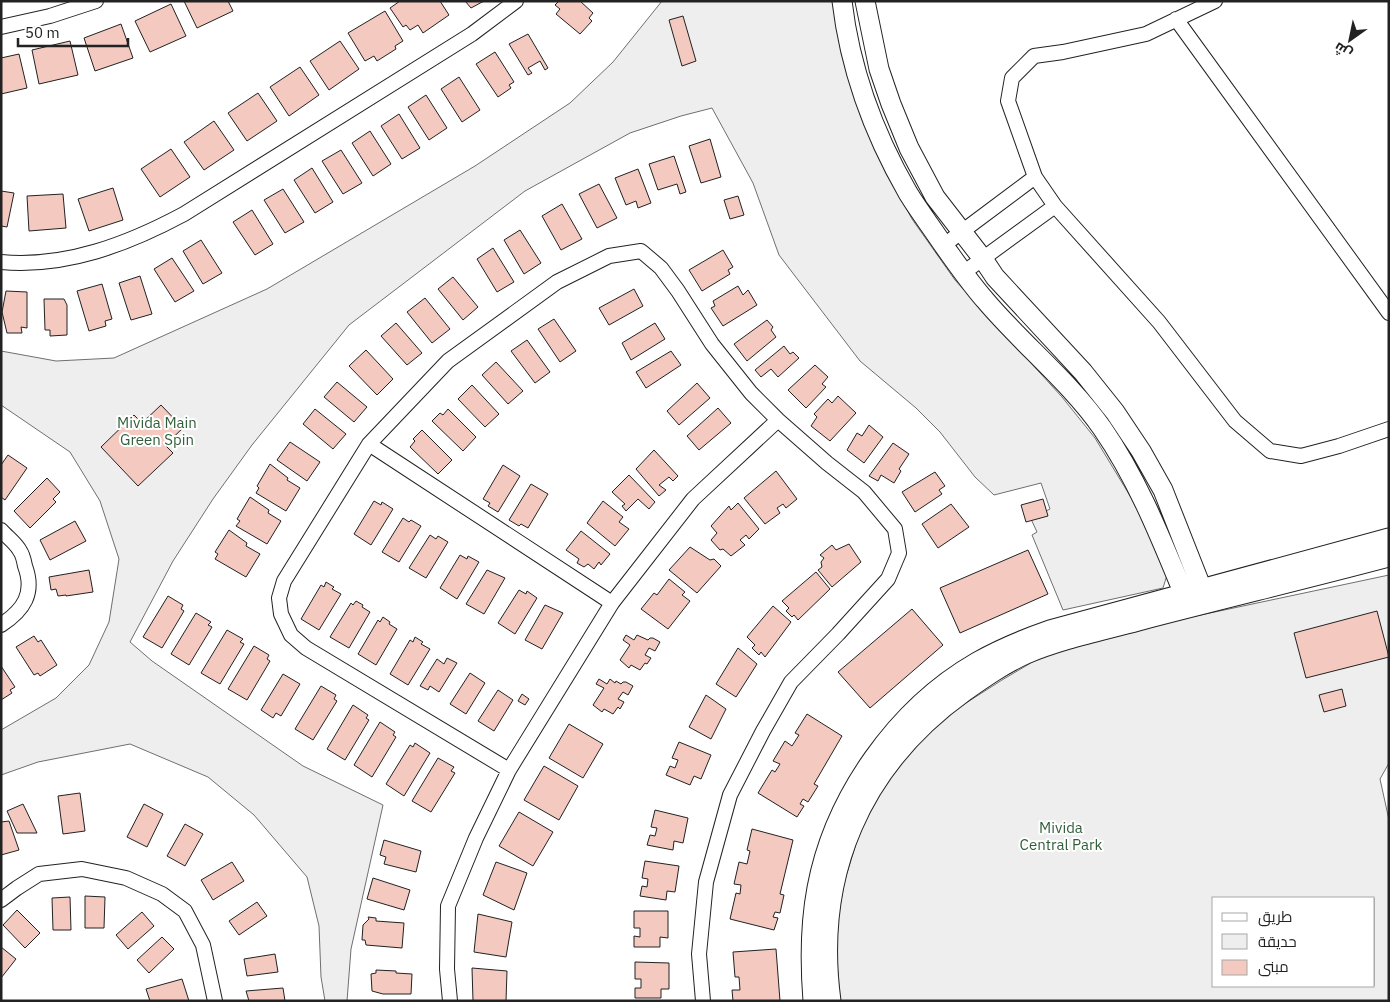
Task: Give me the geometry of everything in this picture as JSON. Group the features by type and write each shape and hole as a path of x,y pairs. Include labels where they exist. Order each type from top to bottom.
{"street":[{"path":"1,27 50,16 96,1"},
{"path":"1,262 34,263 75,258 118,245 162,226 472,34 516,1"},
{"path":"842,1 850,43 866,104 883,145 909,195 985,300 1063,382 1101,427 1121,458 1195,598"},
{"path":"865,1 879,69 898,122 935,198 995,277 1083,372 1115,412 1163,490 1195,598"},
{"path":"1215,1 1146,34 1063,52 1034,56 1012,78 1008,101 1034,177 1056,206 1159,322 1235,421 1270,451 1301,456 1389,429"},
{"path":"1176,20 1389,312"},
{"path":"944,245 1034,177"},
{"path":"964,273 1056,206"},
{"path":"509,770 306,648 291,635 281,614 279,598 284,581 369,444 448,361 557,282 609,256 641,250 661,268 712,344 751,393 778,420 827,463 864,492 895,529 899,553 888,578 838,634 791,682 763,731 730,796 706,882 699,954 703,1001"},
{"path":"450,1001 447,969 448,906 476,838 509,770 612,603 694,499 778,420"},
{"path":"369,444 612,603"},
{"path":"1,530 20,551 27,570 30,586 26,601 16,616 1,625"},
{"path":"831,1001 827,965 829,917 838,866 846,842 866,799 891,760 926,722 952,700 987,676 1042,648 1389,538"},
{"path":"813,1001 812,933 817,886 838,820 849,797 876,755 892,735 940,688 975,663 999,650 1050,630 1389,557"},
{"path":"1,900 39,874 82,869 126,878 162,894 185,912 203,945 215,1001"}],"green space":[{"name":"Mivida Main Green Spin","path":"662,1 834,1 878,156 912,219 955,280 1062,397 1095,438 1138,509 1167,575 1163,588 1063,610 1032,535 1037,532 1031,519 1050,509 1041,483 994,495 975,477 940,432 916,408 860,361 779,255 753,183 712,108 630,133 525,191 349,325 252,445 213,499 173,561 130,642 152,661 303,766 383,805 351,949 347,1001 325,1001 321,977 319,926 307,877 254,815 208,777 130,744 38,762 1,775 1,730 56,698 89,665 109,622 119,559 100,501 70,452 1,405 1,351 56,361 114,358 267,289 475,166 570,103 613,62"},
{"name":"Mivida Central Park","path":"1389,575 1389,763 1380,779 1389,820 1389,1001 840,1001 835,937 844,883 858,837 882,787 918,743 955,710 1041,657 1130,630"}],"building":[{"path":"184,1 228,1 233,11 197,28"},
{"path":"400,1 440,1 449,15 423,33 418,25 410,30 406,25 403,27 390,8"},
{"path":"465,1 484,1 471,8"},
{"path":"559,1 580,1 593,13 589,18 592,21 580,34 556,14 560,9 555,5"},
{"path":"171,4 186,36 150,52 135,21"},
{"path":"385,11 403,41 395,46 396,49 377,61 374,56 365,61 348,33"},
{"path":"683,16 696,61 682,66 669,20"},
{"path":"121,24 133,58 95,71 84,38"},
{"path":"528,34 548,68 545,70 540,61 528,68 532,73 528,75 509,44"},
{"path":"70,41 78,75 39,84 32,50"},
{"path":"340,41 359,69 329,90 310,61"},
{"path":"495,52 514,82 509,85 511,88 498,97 476,64"},
{"path":"19,54 27,88 1,94 1,58"},
{"path":"300,67 319,95 289,116 270,87"},
{"path":"459,77 480,110 462,122 441,89"},
{"path":"258,93 277,121 247,141 228,113"},
{"path":"426,95 447,128 429,140 408,107"},
{"path":"399,114 420,148 402,159 381,126"},
{"path":"214,121 234,150 204,170 184,142"},
{"path":"370,131 391,164 373,176 352,143"},
{"path":"710,139 721,177 701,183 689,146"},
{"path":"171,149 190,177 160,197 141,169"},
{"path":"341,150 362,183 343,194 322,161"},
{"path":"674,156 686,192 680,194 677,184 658,190 649,164"},
{"path":"312,168 333,202 315,213 294,180"},
{"path":"638,169 651,203 638,208 636,201 626,205 615,178"},
{"path":"599,184 617,218 597,228 579,194"},
{"path":"113,188 123,220 89,231 78,199"},
{"path":"283,189 304,222 285,233 264,200"},
{"path":"1,191 14,193 7,227 1,226"},
{"path":"63,194 66,228 29,231 27,196"},
{"path":"738,196 744,215 730,219 724,200"},
{"path":"562,204 582,239 561,250 542,216"},
{"path":"252,210 273,244 255,255 233,222"},
{"path":"520,230 541,263 524,274 504,240"},
{"path":"201,240 222,273 203,284 183,251"},
{"path":"493,248 514,282 497,292 477,259"},
{"path":"723,250 733,267 728,270 730,274 702,291 689,270"},
{"path":"172,258 194,291 175,302 154,269"},
{"path":"140,276 152,314 131,320 119,283"},
{"path":"453,277 478,307 463,320 438,289"},
{"path":"102,284 112,319 105,321 106,326 89,331 77,291"},
{"path":"738,286 743,295 748,290 757,305 723,326 711,308 715,306 713,301"},
{"path":"634,289 643,306 609,325 599,308"},
{"path":"6,291 27,292 27,328 21,327 22,333 7,333 2,312"},
{"path":"425,298 450,329 432,343 407,312"},
{"path":"44,299 64,299 67,305 67,335 50,336 50,330 45,330"},
{"path":"554,319 576,351 560,362 538,329"},
{"path":"767,320 773,327 771,330 776,337 747,361 734,344"},
{"path":"396,323 422,353 407,365 381,336"},
{"path":"655,323 665,339 631,360 622,343"},
{"path":"527,340 550,372 535,383 511,351"},
{"path":"784,346 790,354 793,352 799,358 778,377 771,369 761,377 755,370"},
{"path":"366,350 393,379 377,395 349,366"},
{"path":"671,351 681,365 646,388 636,372"},
{"path":"496,362 523,391 508,404 482,375"},
{"path":"815,365 828,377 822,384 826,387 806,408 788,390"},
{"path":"337,382 367,407 354,422 324,397"},
{"path":"697,383 710,398 679,425 667,411"},
{"path":"472,385 499,414 485,427 458,399"},
{"path":"838,396 856,413 830,441 811,426 817,417 814,414 828,399 832,403"},
{"path":"161,405 183,428 165,445 173,453 138,486 101,447 134,415 142,423"},
{"path":"718,408 731,423 699,450 687,436"},
{"path":"315,409 346,434 333,449 303,424"},
{"path":"448,409 476,437 463,451 432,421 440,413 443,415"},
{"path":"869,425 883,437 864,463 847,450 857,433 862,436"},
{"path":"422,430 452,460 438,474 410,447 415,441 413,439"},
{"path":"290,442 320,462 307,481 277,460"},
{"path":"893,443 909,454 899,469 901,471 894,483 881,475 878,481 869,476"},
{"path":"654,450 678,476 673,481 669,477 659,485 666,490 659,496 636,469"},
{"path":"8,455 27,468 5,500 1,497 1,465"},
{"path":"270,464 288,478 287,480 300,488 286,511 256,493 259,488 257,486"},
{"path":"503,465 520,476 498,512 488,506 490,503 483,499"},
{"path":"776,471 797,499 786,508 783,504 777,508 780,513 765,524 744,498"},
{"path":"935,472 945,486 939,490 942,494 915,512 902,492"},
{"path":"629,475 655,502 649,509 638,499 626,511 622,506 625,504 612,492"},
{"path":"47,478 60,492 53,499 56,502 30,528 14,511"},
{"path":"531,484 548,494 528,528 521,524 519,526 509,520"},
{"path":"250,497 269,510 268,513 281,521 267,544 236,526 240,521 237,519"},
{"path":"1043,499 1048,516 1026,522 1021,505"},
{"path":"374,501 381,505 382,502 393,509 371,545 354,534"},
{"path":"603,501 623,517 619,522 629,529 615,546 587,523"},
{"path":"738,503 759,529 749,539 746,535 740,540 745,545 731,556 723,549 720,550 711,540 717,533 711,526 729,506 731,510"},
{"path":"951,504 969,527 938,548 922,524"},
{"path":"403,518 421,526 399,562 382,552"},
{"path":"75,521 86,541 50,560 40,540"},
{"path":"229,530 247,543 246,546 260,554 246,577 215,559 218,554 215,552"},
{"path":"581,531 610,554 601,565 599,562 594,569 588,564 584,567 577,563 579,559 566,550"},
{"path":"430,535 436,539 438,536 448,542 426,578 409,568"},
{"path":"849,544 861,562 832,587 818,570 822,567 821,562 824,558 820,555 832,545 836,550"},
{"path":"690,547 710,560 714,559 721,566 697,593 669,570"},
{"path":"1028,550 1048,594 960,633 940,588"},
{"path":"460,555 467,559 468,556 479,562 457,599 440,588"},
{"path":"89,570 93,592 58,596 56,589 51,590 49,577"},
{"path":"487,570 505,578 484,614 466,604"},
{"path":"816,572 830,589 798,620 794,615 792,617 786,611 789,608 782,601"},
{"path":"669,579 685,592 682,595 690,601 668,629 641,609 654,593 657,595"},
{"path":"326,582 334,587 332,589 341,594 319,630 301,619 321,585 324,587"},
{"path":"519,590 526,594 527,591 537,598 515,634 498,623"},
{"path":"168,596 183,605 181,609 184,611 162,648 143,637"},
{"path":"356,601 370,612 349,648 330,637 351,603 353,605"},
{"path":"545,605 563,613 542,649 525,640"},
{"path":"773,606 791,622 765,657 761,652 759,655 752,648 755,645 747,637"},
{"path":"912,609 943,645 870,708 838,672"},
{"path":"1377,611 1389,657 1306,678 1294,633"},
{"path":"196,613 211,622 208,625 212,627 189,665 171,654"},
{"path":"383,617 397,629 376,665 358,654 378,620 380,622"},
{"path":"227,630 243,639 240,642 244,644 220,684 201,673"},
{"path":"626,635 634,640 637,635 648,640 653,638 660,642 655,651 649,648 645,655 651,658 640,670 631,665 629,668 620,660 630,645 623,640"},
{"path":"34,636 38,642 41,640 57,665 40,676 38,673 34,675 16,647"},
{"path":"415,637 423,642 421,644 430,649 408,685 390,674 410,640 413,642"},
{"path":"254,646 269,655 267,659 270,661 247,700 228,689"},
{"path":"738,648 757,664 736,697 716,684"},
{"path":"447,658 457,663 439,692 430,686 428,690 420,686 437,659 444,664"},
{"path":"1,666 15,687 10,690 12,693 1,700"},
{"path":"470,673 485,683 466,714 450,704"},
{"path":"283,674 300,684 281,716 276,713 273,718 261,710"},
{"path":"599,679 607,684 610,679 615,683 616,681 621,684 626,682 633,686 628,695 623,692 618,699 624,702 620,709 618,707 613,714 604,709 602,712 593,705 604,688 596,684"},
{"path":"321,686 336,695 334,699 337,701 313,740 295,729"},
{"path":"1342,689 1346,706 1324,712 1319,695"},
{"path":"498,690 513,700 494,731 478,721"},
{"path":"522,694 529,699 525,705 518,701"},
{"path":"706,695 726,709 711,739 689,727"},
{"path":"353,705 368,715 366,718 369,720 345,760 327,749"},
{"path":"807,714 842,736 814,784 818,786 808,802 803,799 800,804 804,806 797,817 758,793 772,770 775,772 780,764 773,761 785,741 792,746 799,735 795,733"},
{"path":"380,722 395,732 393,735 396,737 372,777 354,765"},
{"path":"569,724 603,744 583,778 549,758"},
{"path":"679,742 711,755 701,779 694,776 690,785 666,775 670,766 675,768 678,760 672,758"},
{"path":"415,743 430,753 404,796 386,784 410,745 413,747"},
{"path":"438,758 454,767 451,771 455,773 431,812 412,801"},
{"path":"544,766 578,786 559,820 524,800"},
{"path":"80,793 85,831 63,834 58,796"},
{"path":"23,804 37,833 17,833 7,811"},
{"path":"144,804 163,814 147,847 127,837"},
{"path":"655,810 688,818 683,843 674,841 673,850 647,845 650,835 655,836 657,828 651,827"},
{"path":"519,812 553,832 533,866 499,846"},
{"path":"9,821 19,850 1,855 1,822"},
{"path":"185,824 203,834 185,866 167,856"},
{"path":"752,829 793,840 780,894 784,895 780,913 775,912 773,917 778,918 774,930 730,919 736,893 740,894 741,885 734,884 739,862 747,864 750,851 747,850"},
{"path":"384,840 421,851 416,872 384,864 386,857 380,855"},
{"path":"645,861 679,866 675,892 667,891 666,900 640,896 642,886 647,887 648,879 642,878"},
{"path":"232,862 244,881 213,900 201,880"},
{"path":"496,862 527,873 514,910 483,895"},
{"path":"373,878 410,890 404,910 367,899"},
{"path":"85,896 105,897 104,928 85,928"},
{"path":"70,897 71,930 53,930 52,898"},
{"path":"257,902 267,916 239,935 229,921"},
{"path":"17,910 40,933 25,948 3,925"},
{"path":"634,911 668,911 668,938 660,937 660,947 634,947 634,936 640,937 640,928 634,928"},
{"path":"142,912 154,926 128,949 116,935"},
{"path":"478,914 512,922 506,957 474,952"},
{"path":"368,917 376,918 376,921 404,923 402,948 366,945 365,940 362,940 363,925 369,919"},
{"path":"162,937 174,949 149,973 137,960"},
{"path":"1,947 16,959 1,978"},
{"path":"776,949 780,1001 733,1001 732,990 740,990 739,977 735,977 733,952"},
{"path":"275,954 278,972 247,976 244,959"},
{"path":"635,962 669,963 669,989 661,989 661,998 635,998 635,988 641,988 641,979 635,979"},
{"path":"472,968 507,971 506,1001 473,1001"},
{"path":"376,970 412,974 411,994 383,994 372,991 371,974 376,973"},
{"path":"182,979 189,1001 150,1001 146,989"},
{"path":"283,988 285,1001 249,1001 246,991"}]}
